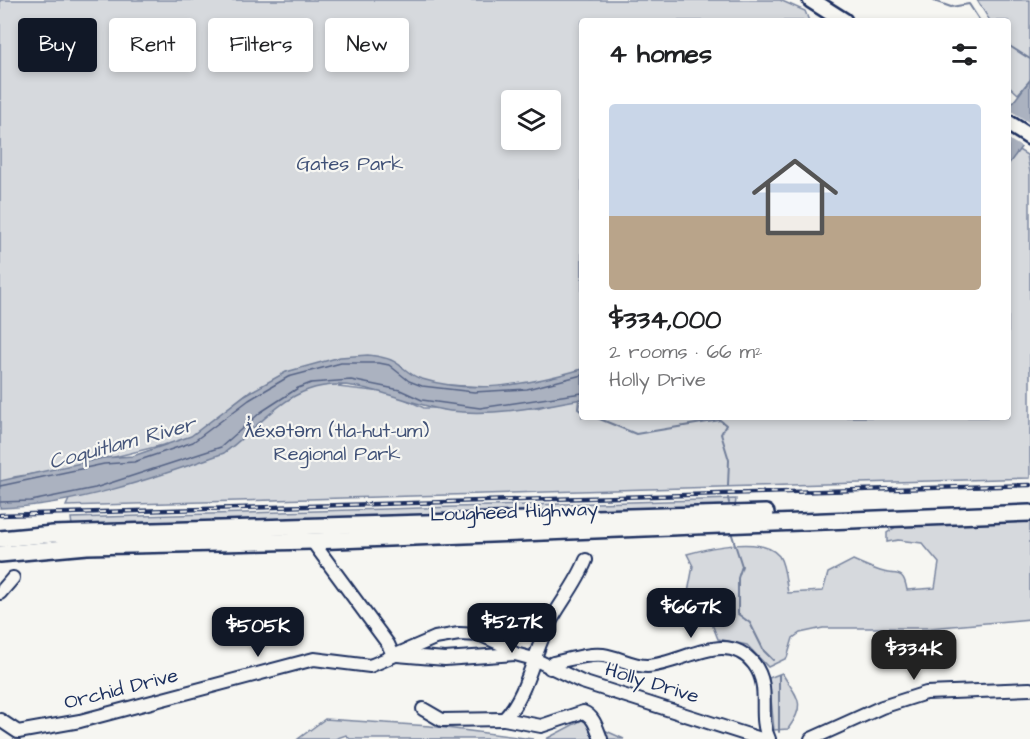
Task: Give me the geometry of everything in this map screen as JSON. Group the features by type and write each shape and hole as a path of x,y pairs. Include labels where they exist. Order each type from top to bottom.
{"main road":[{"path":"811,0 839,18"},
{"path":"1011,125 1030,137"},
{"name":"Lougheed Highway","path":"0,539 53,534 1030,505"},
{"name":"Lougheed Highway","path":"0,554 87,546 312,541 1030,513"}],"street":[{"path":"312,541 393,655 445,659 515,654"},
{"path":"504,719 517,700 550,622 579,580 586,560"},
{"path":"0,593 13,578"},
{"path":"445,659 439,657 435,648 441,636 481,635 515,654"},
{"name":"Orchid Drive","path":"0,720 24,735 314,659 364,667 441,636"},
{"path":"491,657 497,653 492,640"},
{"path":"550,668 553,663 599,654 638,665 656,665 714,648 731,648 745,656 761,675 765,695 764,723 769,739"},
{"name":"Holly Drive","path":"515,654 534,659 582,682 761,739"},
{"path":"811,739 882,707 926,693 1030,689"},
{"path":"423,709 442,720 504,719 541,726 583,712 589,714 602,739"}],"green space":[{"name":"Gates Park","path":"0,0 780,0 805,11 808,18 579,18 579,391 354,381 338,387 392,393 424,408 537,408 579,397 579,420 1011,420 1011,154 1017,149 1027,155 1030,172 1030,478 66,506 71,495 0,491","holes":["251,390 258,414 227,409","167,444 129,459 2,490 14,477 70,468"]},
{"path":"977,0 1030,0 1030,80 1018,94 1011,88 1011,18 988,18"},
{"path":"736,499 735,507 72,526 71,518"},
{"path":"1030,521 1030,619 930,628 823,628 800,633 793,638 787,658 768,667 747,645 718,639 710,619 686,603 693,566 687,554 721,546 761,546 779,556 788,593 823,591 828,573 853,560 886,573 901,575 907,590 935,588 939,563 922,543 898,540 887,542 887,533 900,524"},
{"path":"782,673 795,694 799,706 788,729 774,730 769,678"},
{"path":"325,719 430,726 533,739 350,739 346,735 335,739 298,739"},
{"path":"582,720 624,739 546,739"}],"water":[{"path":"1030,80 1030,135 1011,161 1011,105"},
{"name":"Coquitlam River","path":"368,355 382,357 391,360 417,378 462,386 502,386 579,370 579,400 516,410 467,412 432,408 362,388 344,385 326,386 308,390 286,402 224,453 114,489 56,502 0,508 0,481 103,458 133,456 191,436 245,395 286,372 340,357"}],"pier":[{"path":"1011,111 1030,123 1030,140 1023,148 1011,141"}],"waterway":[{"path":"934,1 951,7 969,4 978,18"},
{"path":"1011,47 1030,59"},
{"path":"579,399 579,410"},
{"path":"602,420 636,434 720,420"},
{"path":"720,420 726,425 721,434 729,460 728,486"},
{"path":"728,498 729,503"},
{"path":"732,535 742,566 738,578 738,614 750,623 764,651 773,660"},
{"path":"779,675 779,732"}],"railway":[{"path":"0,515 1030,485"}],"park label":[{"name":"ƛ̓éxətəm (tla-hut-um) Regional Park","path":"337,442"}]}
